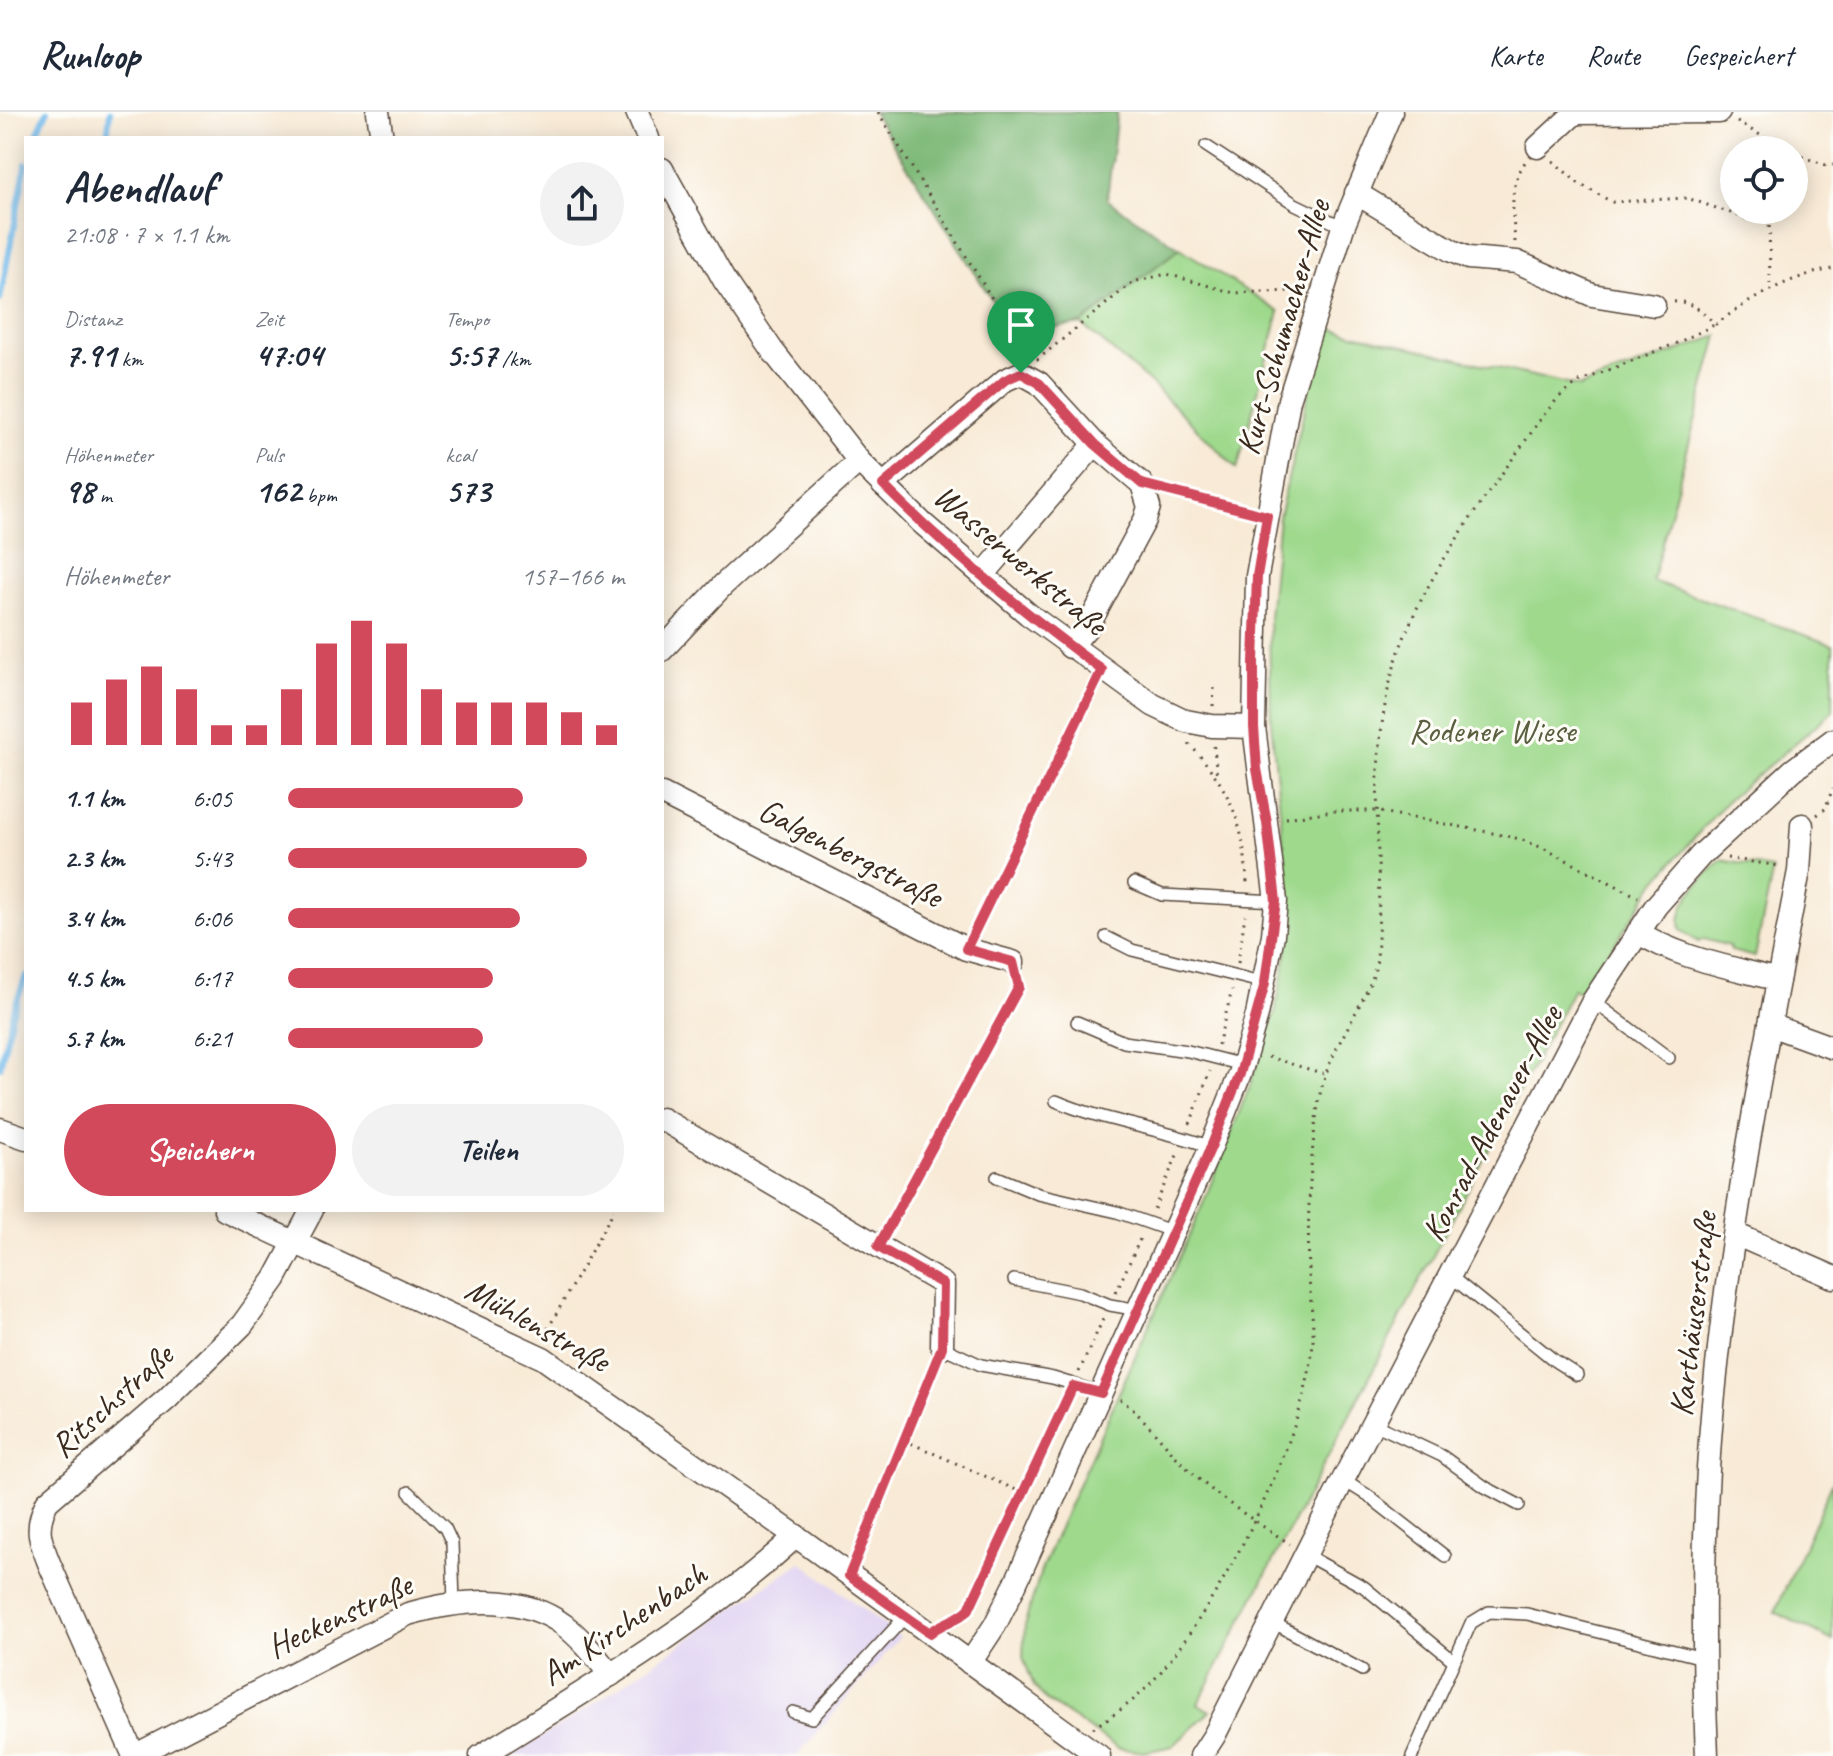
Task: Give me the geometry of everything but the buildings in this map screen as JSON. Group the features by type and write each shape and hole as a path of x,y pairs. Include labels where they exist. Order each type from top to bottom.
{"street":[{"path":"378,112 382,136"},
{"path":"637,112 647,136"},
{"name":"Kurt-Schumacher-Allee","path":"970,1663 995,1625 1013,1589 1174,1232 1243,1065 1265,983 1276,901 1254,727 1257,576 1289,400 1343,227 1391,112"},
{"path":"1538,147 1575,113 1719,112"},
{"name":"Wasserwerkstraße","path":"664,173 724,280 805,393 859,461 922,523 1070,647 1174,717 1212,726 1254,727"},
{"path":"1356,193 1468,258 1517,262 1592,295 1654,305"},
{"path":"883,485 1005,380 1021,373 1039,383 1095,444 1142,484 1149,507 1088,626 1070,647"},
{"path":"983,575 1095,444"},
{"path":"664,648 723,585 859,461"},
{"name":"Konrad-Adenauer-Allee","path":"1201,1756 1593,1001 1656,906 1701,855 1793,770 1833,740"},
{"name":"Galgenbergstraße","path":"664,795 966,949 1013,962"},
{"name":"Karthäuserstraße","path":"1707,1756 1703,1658 1704,1549 1713,1404 1735,1234 1799,869 1802,825"},
{"path":"1638,932 1677,952 1778,980"},
{"path":"1770,1025 1833,1048"},
{"path":"664,1120 943,1284 942,1347"},
{"path":"1,1130 24,1137"},
{"name":"Mühlenstraße","path":"229,1212 534,1353 796,1536 1098,1756"},
{"name":"Ritschstraße","path":"134,1756 40,1541 38,1520 47,1502 167,1399 242,1325 261,1302 311,1212"},
{"path":"1735,1234 1833,1277"},
{"name":"Am Kirchenbach","path":"481,1756 611,1675 743,1583 796,1536"},
{"name":"Heckenstraße","path":"134,1756 408,1614 454,1603 503,1603 529,1609 561,1623 586,1645 611,1675"}],"lane":[{"path":"1206,146 1295,204 1343,227"},
{"path":"1134,883 1162,895 1276,901"},
{"path":"1106,937 1132,950 1265,983"},
{"name":"Konrad-Adenauer-Allee","path":"1593,1001 1669,1058"},
{"path":"1077,1022 1124,1042 1216,1057 1243,1065"},
{"path":"1056,1101 1087,1115 1211,1147"},
{"path":"997,1177 1038,1194 1117,1212 1174,1232"},
{"name":"Konrad-Adenauer-Allee","path":"1449,1275 1555,1361 1577,1375"},
{"path":"1014,1280 1080,1293 1110,1305 1139,1310"},
{"path":"942,1347 981,1365 1053,1378 1101,1393"},
{"path":"1372,1423 1442,1456 1485,1487 1519,1505"},
{"path":"1343,1480 1445,1556"},
{"path":"409,1492 445,1528 452,1543 454,1603"},
{"path":"1306,1555 1364,1587 1454,1661"},
{"path":"1412,1756 1471,1623 1489,1612 1527,1614 1703,1658"},
{"path":"793,1712 812,1718 905,1617"},
{"path":"1272,1622 1362,1670"}],"path":[{"path":"878,112 1013,333 1021,373 1133,282 1167,274 1234,293 1291,291"},
{"path":"1719,112 1762,136"},
{"path":"1517,262 1512,204 1514,184 1523,165 1538,147 1578,183 1612,202 1687,198 1720,209"},
{"path":"1808,159 1833,165"},
{"path":"1769,224 1770,289"},
{"path":"1077,1740 1149,1686 1215,1592 1254,1521 1282,1455 1309,1375 1313,1341 1308,1217 1318,1105 1325,1074 1373,980 1377,962 1380,879 1376,811 1383,705 1405,630 1421,598 1542,417 1559,397 1581,381 1716,324 1770,289 1809,273 1833,269"},
{"path":"1654,305 1681,301 1695,306 1716,324"},
{"path":"1142,484 1267,516"},
{"path":"966,949 1102,670"},
{"path":"930,1633 942,1623 961,1618 969,1609 1147,1223 1185,1138 1216,1057 1236,975 1247,900 1246,859 1235,808 1217,778 1177,732 1174,717"},
{"path":"1802,825 1825,809 1833,788"},
{"path":"1287,818 1332,811 1376,811 1520,839 1638,897"},
{"path":"1719,857 1799,869"},
{"path":"878,1247 1019,987 1013,962"},
{"path":"1268,1057 1325,1074"},
{"path":"534,1353 613,1212"},
{"path":"849,1576 942,1347"},
{"path":"1101,1393 1120,1399 1135,1410 1188,1470 1217,1495 1306,1555"},
{"path":"904,1440 1023,1493"}],"shaded area":[{"path":"801,1562 900,1637 797,1756 512,1756 597,1702"}],"green space":[{"path":"873,112 1117,112 1107,200 1180,248 1081,324 1013,333"},
{"path":"1180,248 1279,312 1237,469 1152,384 1081,324"},
{"name":"Rodener Wiese","path":"1324,327 1579,387 1718,336 1652,581 1833,645 1833,711 1727,801 1657,880 1582,993 1573,989 1198,1704 1210,1711 1173,1746 1144,1752 1118,1748 1047,1701 1034,1686 1023,1657 1025,1623 1041,1571 1059,1528 1202,1206 1275,1012 1286,960 1290,908 1271,722 1269,617 1279,517"},
{"path":"1721,860 1773,869 1755,957 1704,939 1698,942 1681,930 1682,910 1687,900"},
{"path":"1833,1481 1833,1641 1775,1612"}],"waterway":[{"path":"36,136 47,112"},
{"path":"107,136 110,112"},
{"path":"0,300 24,174"},
{"path":"0,1067 12,1015 24,982"}],"route":[{"path":"1021,373 1039,383 1095,444 1142,484 1267,516 1257,576 1254,727 1276,901 1265,983 1240,1074 1211,1147 1101,1393 1073,1386 969,1609 961,1618 942,1623 930,1633 849,1576 942,1347 943,1284 878,1247 1019,987 1013,962 966,949 1102,670 1028,614 922,523 883,485 1005,380 1021,373"}]}
